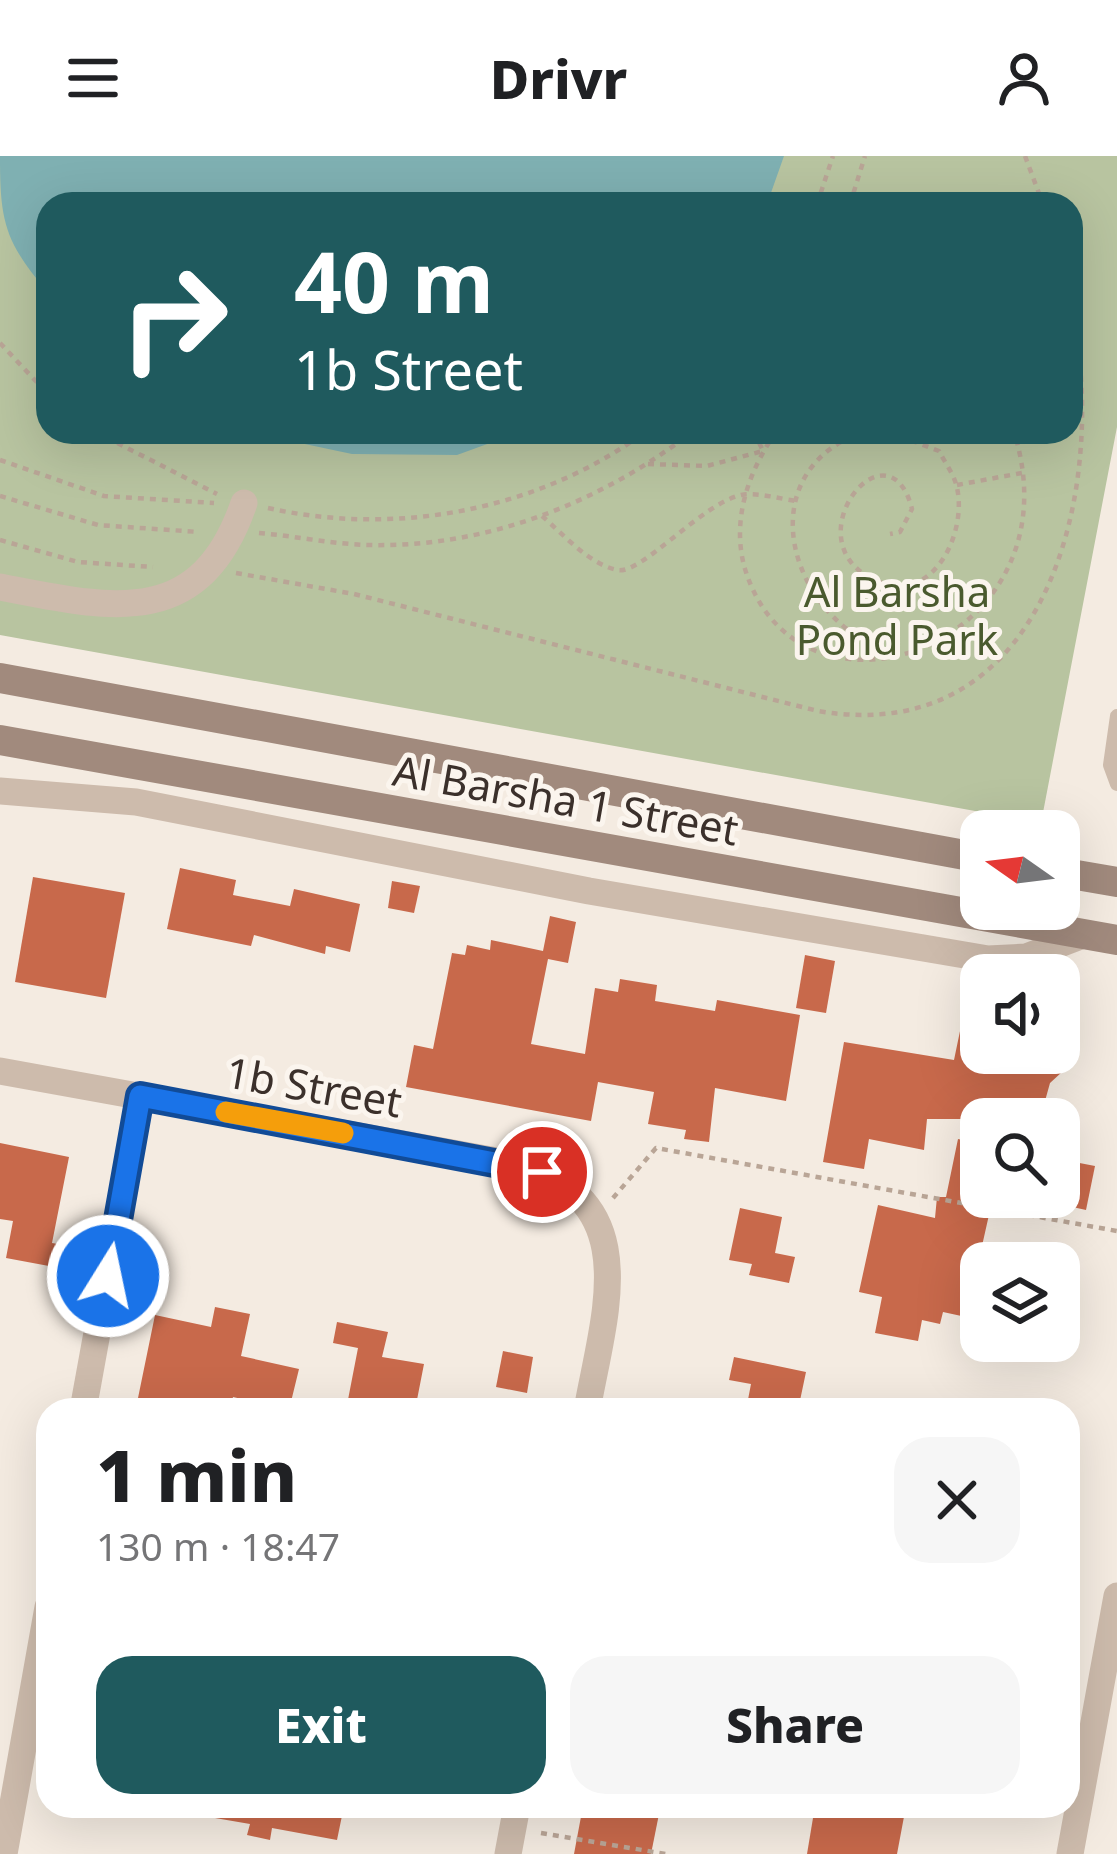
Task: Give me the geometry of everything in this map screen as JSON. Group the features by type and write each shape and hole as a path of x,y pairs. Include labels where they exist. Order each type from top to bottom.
{"street":[{"path":"0,587 119,605 190,589 234,531 244,503"},
{"name":"Al Barsha 1 Street","path":"0,679 960,854"},
{"name":"Al Barsha 1 Street","path":"0,740 1101,937"},
{"path":"0,791 151,805 589,891 988,959 1026,957 1101,937"},
{"path":"1080,876 1117,883"},
{"name":"1b Street","path":"0,1071 530,1168 563,1183 596,1219"},
{"path":"85,1398 140,1096"},
{"path":"589,1398 609,1289 606,1241 596,1219"},
{"path":"1080,1799 1117,1596"},
{"path":"4,1854 36,1674"},
{"path":"1070,1854 1077,1818"}],"lane":[{"path":"1117,716 1110,765 1117,784"}],"path":[{"path":"821,192 833,156"},
{"path":"854,192 865,156"},
{"path":"1025,156 1038,192"},
{"path":"0,344 36,382"},
{"path":"117,444 171,475 244,503"},
{"path":"0,460 104,496 172,504 244,503 355,517 462,512 571,478 626,444"},
{"path":"0,496 98,525 234,531 366,545 415,543 542,516 647,464 675,444"},
{"path":"760,444 763,451"},
{"path":"768,444 745,494 739,546 771,623 802,645 832,657 921,648 978,617 1004,581 1028,505 1027,472 1019,444"},
{"path":"835,444 808,470 797,501 795,562 827,616 870,645 896,653"},
{"path":"890,534 907,523 912,509 908,491 895,478 878,475 854,488 841,512 840,534 851,557 882,583 907,586 930,576 950,550 958,518 957,485 939,451 921,444"},
{"path":"0,540 77,562 207,570 354,594 818,711 865,715 928,704 973,683 1030,626 1054,573 1076,488 1081,444"},
{"path":"647,464 706,466 763,451"},
{"path":"957,485 1027,472"},
{"path":"542,516 600,563 634,570 678,529 712,506 745,494 797,501"},
{"path":"596,1219 656,1148 1117,1231"},
{"path":"513,1829 665,1854"}],"green space":[{"name":"Al Barsha Pond Park","path":"0,156 1117,156 1117,427 1043,810 969,810 0,635"}],"water":[{"path":"0,156 784,156 771,192 36,192 36,277 13,244 1,197"},
{"path":"305,444 487,444 457,455 352,454"}],"building":[{"path":"180,868 236,880 233,895 290,906 294,889 360,904 350,952 326,946 325,954 254,935 251,946 167,929"},
{"path":"33,877 125,893 106,998 15,982"},
{"path":"392,881 420,886 414,913 388,908"},
{"path":"550,916 576,922 568,963 548,959 531,1044 585,1054 595,988 618,992 620,979 657,985 655,1001 715,1011 717,1000 800,1015 786,1101 715,1088 709,1142 684,1139 686,1130 648,1124 654,1092 598,1082 591,1121 406,1087 414,1045 433,1049 452,953 465,955 467,945 490,950 491,940 543,951"},
{"path":"805,955 835,961 826,1013 796,1008"},
{"path":"960,1031 960,1074 1060,1074 1050,1083 1046,1098 960,1098 960,1119 927,1119 924,1150 869,1139 864,1169 823,1162 844,1042 954,1060"},
{"path":"960,1139 960,1218 988,1218 983,1242 960,1242 960,1316 943,1312 940,1324 922,1320 918,1341 875,1333 882,1297 859,1292 878,1205 935,1218 937,1197 946,1197"},
{"path":"0,1143 69,1157 52,1243 69,1246 65,1269 6,1258 13,1221 0,1219"},
{"path":"1080,1163 1095,1166 1086,1210 1080,1209"},
{"path":"740,1208 782,1217 775,1253 795,1257 789,1283 749,1275 752,1264 729,1260"},
{"path":"215,1307 250,1314 241,1356 299,1369 292,1398 138,1398 155,1315 211,1327"},
{"path":"337,1322 388,1332 382,1357 424,1364 417,1398 348,1398 358,1348 333,1343"},
{"path":"503,1351 533,1357 527,1393 496,1387"},
{"path":"734,1357 806,1372 801,1398 748,1398 751,1384 729,1380"},
{"path":"215,1818 342,1818 337,1840 272,1828 270,1840 247,1835 250,1824"},
{"path":"581,1818 658,1818 651,1854 574,1854"},
{"path":"813,1818 904,1818 897,1854 807,1854"}],"slow traffic":[{"path":"226,1112 343,1133"}],"route":[{"path":"108,1276 140,1096 542,1172"}]}
